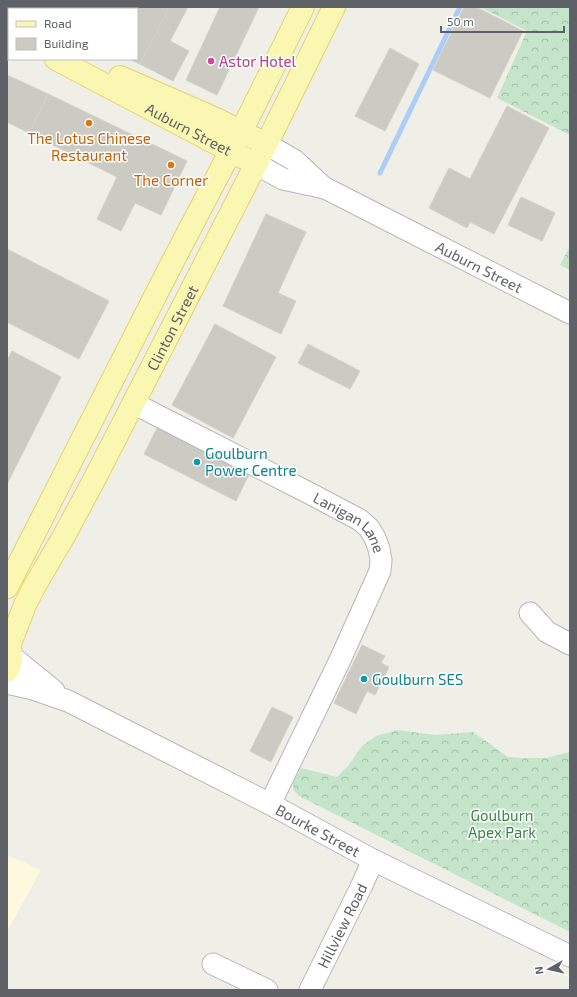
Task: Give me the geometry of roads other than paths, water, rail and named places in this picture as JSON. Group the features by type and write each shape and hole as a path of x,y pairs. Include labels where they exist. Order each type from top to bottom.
{"main road":[{"name":"Clinton Street","path":"7,587 252,110 303,7"},
{"name":"Clinton Street","path":"8,654 25,605 94,480 256,164 334,7"},
{"name":"Auburn Street","path":"58,60 256,164"},
{"name":"Auburn Street","path":"84,60 241,131 266,144"}],"street":[{"name":"Auburn Street","path":"266,144 294,160 325,188"},
{"name":"Auburn Street","path":"256,164 283,179 325,188 570,313"},
{"name":"Lanigan Lane","path":"133,403 360,520 369,528 376,538 381,560 380,571 340,660 270,804"},
{"path":"530,613 547,632 570,644"},
{"name":"Bourke Street","path":"8,654 68,701"},
{"name":"Bourke Street","path":"7,683 33,689 68,701 270,804 373,860 570,956"},
{"name":"Hillview Road","path":"310,990 373,860"},
{"path":"213,964 267,990"}],"waterway":[{"path":"380,173 460,7"}],"place":[{"name":"Astor Hotel","path":"211,61"},
{"name":"The Lotus Chinese Restaurant","path":"89,123"},
{"name":"The Corner","path":"171,165"},
{"name":"Goulburn Power Centre","path":"197,462"},
{"name":"Goulburn SES","path":"364,679"}],"park label":[{"name":"Goulburn Apex Park","path":"502,824"}]}
